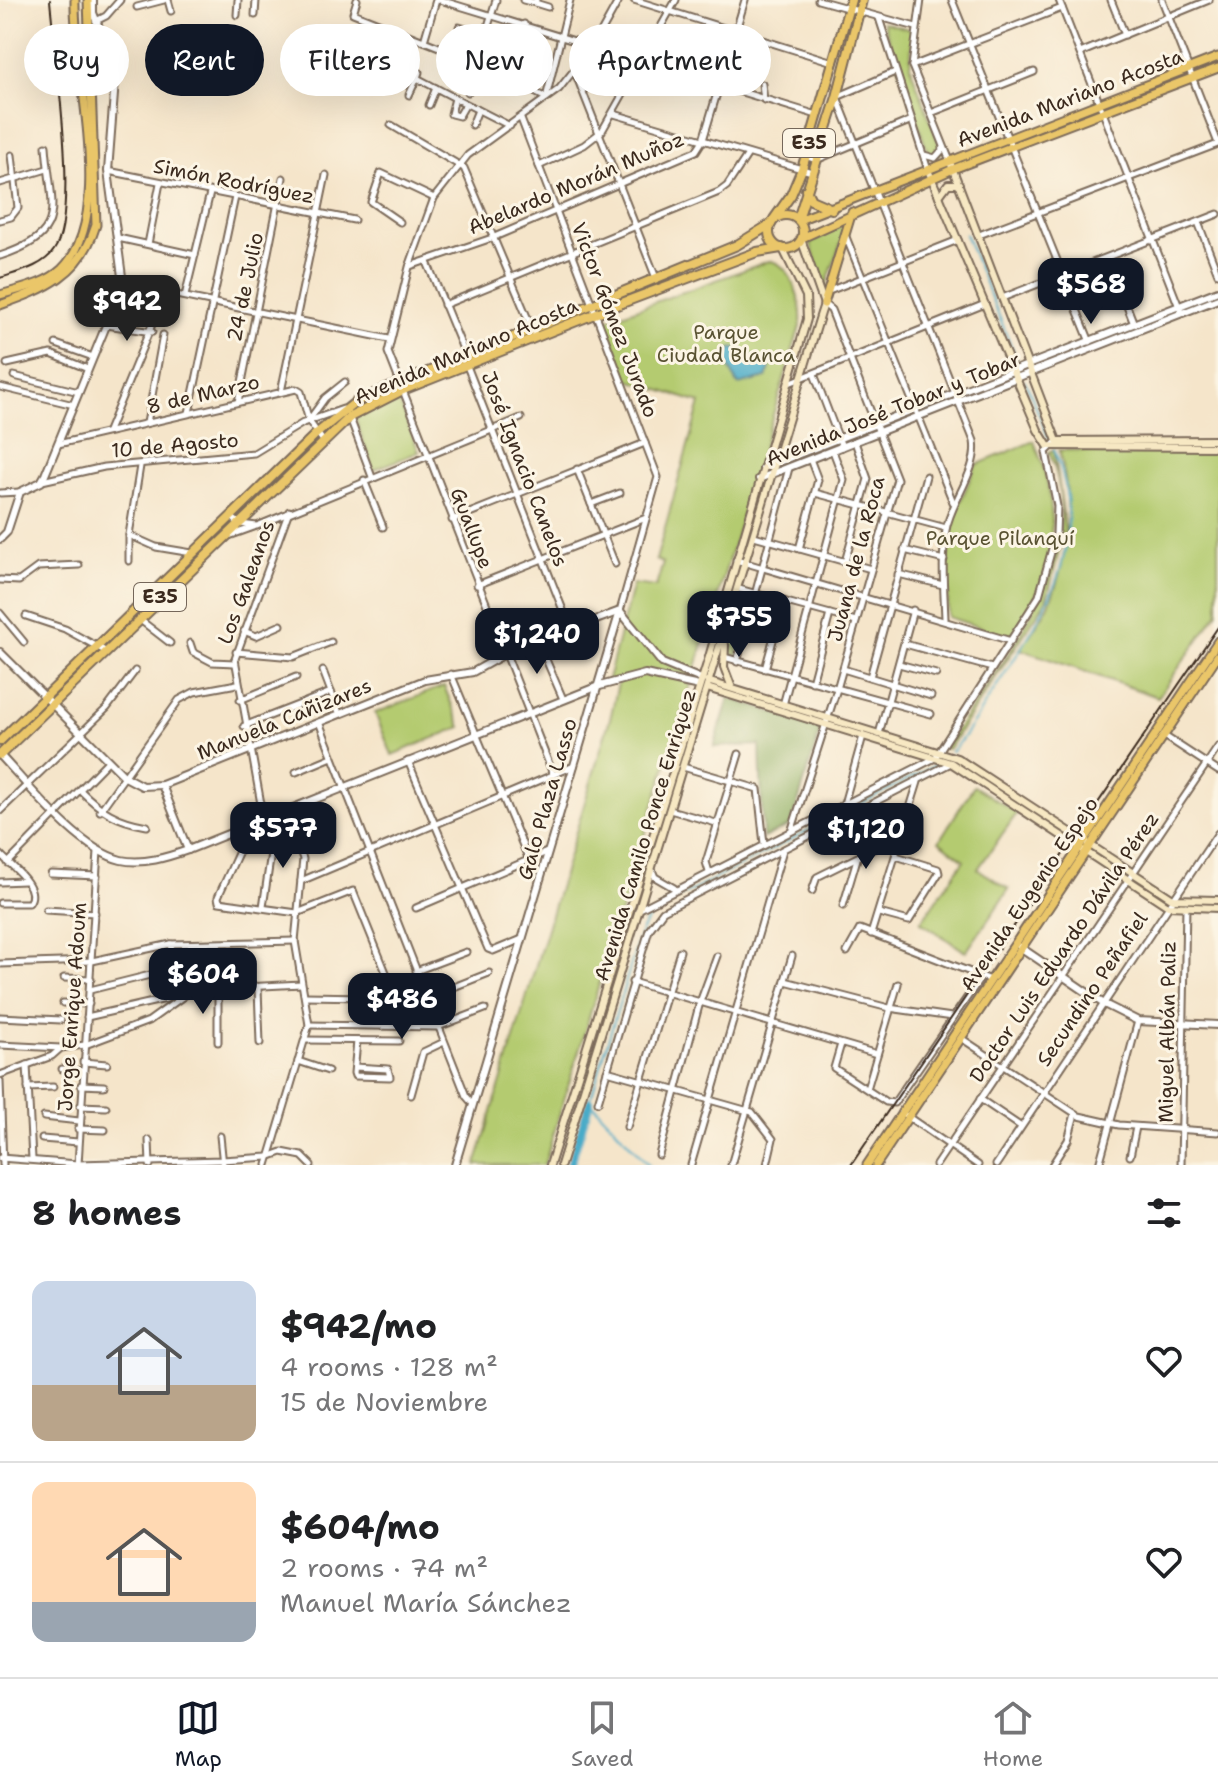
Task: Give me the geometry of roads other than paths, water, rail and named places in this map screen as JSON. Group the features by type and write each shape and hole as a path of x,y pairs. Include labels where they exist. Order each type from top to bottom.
{"highway":[{"name":"E35","path":"782,248 794,247 802,238 799,220 806,189 805,156 853,7 862,0"},
{"name":"E35","path":"772,222 816,160 837,97 853,7"},
{"path":"806,189 811,200 832,209"},
{"path":"782,248 770,239 772,222 787,215 799,220"},
{"name":"Avenida Mariano Acosta","path":"101,648 139,619 230,516 348,412 465,354 737,245 772,222"},
{"name":"Avenida Mariano Acosta","path":"401,386 467,366 757,252 782,248"},
{"name":"Avenida Mariano Acosta","path":"0,755 101,648 196,556 225,538 240,524 320,438"},
{"name":"Avenida Mariano Acosta","path":"0,741 49,700"}],"main road":[{"path":"0,295 51,277 61,269 82,238 89,203 75,0"},
{"path":"0,305 51,286 65,276 87,250 96,225 90,0"},
{"name":"Avenida Mariano Acosta","path":"951,166 1009,138 1218,57"},
{"name":"Avenida Mariano Acosta","path":"799,220 1104,113 1218,68"},
{"path":"951,166 1057,441 1218,447"},
{"path":"929,174 1048,446 1218,440"},
{"name":"Avenida Mariano Acosta","path":"802,238 929,174"},
{"path":"939,196 944,186 959,184"},
{"path":"824,304 852,212"},
{"path":"802,238 824,304"},
{"name":"Avenida Camilo Ponce Enriquez","path":"550,1165 700,683 789,383 808,308 800,280 782,248"},
{"name":"Avenida Camilo Ponce Enriquez","path":"561,1165 824,304"},
{"path":"1183,439 1184,448"},
{"path":"725,636 724,657 732,688"},
{"name":"Avenida Eugenio Espejo","path":"867,1165 961,1038 1218,641"},
{"name":"Avenida Eugenio Espejo","path":"1160,733 1218,655"},
{"path":"700,683 732,688 828,717 954,761 1171,902 1218,908"},
{"path":"709,685 825,725 937,754"},
{"path":"667,788 676,790"},
{"path":"1186,904 1218,900"},
{"name":"Avenida Eugenio Espejo","path":"876,1165 991,980 1019,946"}],"street":[{"path":"41,482 123,284 108,171 116,68 90,0"},
{"path":"96,21 106,16 120,0"},
{"path":"137,7 166,0 171,11"},
{"path":"237,15 238,0"},
{"path":"255,15 256,0"},
{"path":"357,0 353,13 436,46"},
{"path":"424,41 438,0 524,24"},
{"path":"489,24 496,0"},
{"path":"523,0 548,7"},
{"path":"553,66 570,0"},
{"path":"606,24 619,0"},
{"path":"634,0 705,24"},
{"path":"663,24 676,0"},
{"name":"Abelardo Morán Muñoz","path":"738,24 745,0"},
{"path":"818,0 853,7 879,18 916,27"},
{"path":"921,0 912,66 951,166"},
{"path":"952,0 1090,342"},
{"path":"1059,0 1180,309"},
{"path":"1111,0 1125,35"},
{"path":"979,235 1218,143 1162,0"},
{"path":"1080,53 1209,0"},
{"path":"912,66 1062,8"},
{"path":"879,18 929,174"},
{"path":"553,33 569,38"},
{"path":"771,44 834,62"},
{"path":"895,72 837,97 876,201 958,398 975,449 946,528 945,619"},
{"path":"931,113 1034,72"},
{"path":"420,76 436,88 429,105"},
{"path":"123,284 389,339 409,267 434,198 459,164 521,119 569,78"},
{"path":"553,85 559,89"},
{"path":"451,96 510,126"},
{"path":"542,96 546,98"},
{"path":"584,96 656,278"},
{"path":"539,166 584,145 599,133 624,96"},
{"name":"Abelardo Morán Muñoz","path":"409,267 492,238 691,155 703,140 716,96"},
{"path":"750,96 817,115"},
{"path":"764,96 764,100"},
{"path":"455,98 451,114 459,116 466,104"},
{"path":"472,125 478,110"},
{"path":"614,114 807,170"},
{"name":"Victor Gómez Jurado","path":"521,119 645,443"},
{"path":"805,156 816,160 912,120"},
{"path":"391,125 459,164 536,338"},
{"path":"0,256 28,247 44,234 52,208 46,146"},
{"path":"922,150 935,158 944,146"},
{"path":"444,305 719,192 727,186 748,154"},
{"path":"0,220 11,217 18,208 12,155"},
{"path":"0,183 47,169"},
{"name":"Simón Rodríguez","path":"108,171 354,220"},
{"path":"400,222 371,202 378,177 384,173 434,198"},
{"path":"281,392 326,175"},
{"name":"24 de Julio","path":"238,402 283,178"},
{"path":"148,244 160,183"},
{"path":"185,296 210,193"},
{"path":"189,413 235,197"},
{"path":"1002,298 1218,214"},
{"path":"1198,222 1218,274"},
{"path":"845,235 953,503"},
{"path":"118,238 196,255"},
{"path":"828,292 958,240"},
{"path":"1108,258 1134,325"},
{"name":"José Ignacio Canelos","path":"427,262 465,354"},
{"name":"Avenida José Tobar y Tobar","path":"1031,368 1218,291"},
{"path":"108,431 152,332 165,293"},
{"name":"Avenida José Tobar y Tobar","path":"763,468 958,398 1134,325 1218,299"},
{"name":"Juana de la Roca","path":"792,830 843,669 897,474 831,310 824,304"},
{"path":"789,383 985,304"},
{"path":"107,325 152,332"},
{"path":"147,423 163,335"},
{"name":"Guallupe","path":"389,339 388,356 553,774"},
{"path":"56,344 93,357"},
{"path":"7,364 51,354 88,369"},
{"name":"José Ignacio Canelos","path":"467,366 570,628"},
{"path":"814,374 842,447"},
{"path":"14,376 79,392"},
{"path":"309,421 325,398 345,382"},
{"path":"0,387 74,405"},
{"name":"8 de Marzo","path":"58,444 281,392 301,392 309,421 320,438"},
{"path":"348,412 372,477"},
{"name":"10 de Agosto","path":"2,494 20,492 78,471 254,453 309,421 348,412"},
{"name":"Avenida José Tobar y Tobar","path":"759,479 880,433 917,413"},
{"path":"225,538 521,418"},
{"path":"638,910 937,754 1039,596 1051,563 1057,506 1046,452 1048,446 1057,441"},
{"path":"845,562 868,479 855,442"},
{"path":"452,520 645,443"},
{"name":"Galo Plaza Lasso","path":"455,1165 658,480 645,443"},
{"path":"783,705 844,477 833,451"},
{"path":"799,549 818,480 810,459"},
{"path":"129,561 129,535 140,466"},
{"path":"737,662 789,468"},
{"path":"577,469 615,564"},
{"path":"870,677 926,476"},
{"path":"364,480 383,527"},
{"path":"0,539 7,532 20,492"},
{"path":"591,504 620,493"},
{"path":"815,493 946,528"},
{"name":"Los Galeanos","path":"267,1165 309,1025 295,941 302,854 267,818 249,751 235,663 236,652 289,511"},
{"path":"230,516 240,524 257,526"},
{"path":"477,585 646,518"},
{"path":"129,535 156,547 196,556"},
{"path":"754,536 871,569"},
{"path":"904,550 944,560"},
{"path":"736,560 945,619 1011,641"},
{"path":"0,581 19,581 38,567 79,565"},
{"path":"898,574 944,585"},
{"path":"739,589 856,621"},
{"path":"765,670 784,601"},
{"path":"879,734 913,610"},
{"path":"620,611 662,663 700,683"},
{"name":"Manuela Cañizares","path":"162,785 425,680 451,673 473,672 505,654 620,611"},
{"path":"0,613 24,642"},
{"path":"812,682 830,614"},
{"path":"26,616 65,629 101,648"},
{"path":"139,619 170,643"},
{"path":"244,631 256,636 281,625"},
{"path":"538,641 563,699"},
{"path":"236,652 293,657 331,642"},
{"path":"190,643 193,652 212,662 235,663"},
{"path":"905,644 993,668"},
{"path":"0,652 125,777 142,786 162,785 188,850"},
{"path":"724,657 931,714"},
{"path":"899,664 936,674"},
{"path":"843,669 931,696"},
{"path":"0,811 107,708 135,671"},
{"path":"323,671 338,710"},
{"path":"451,673 529,860"},
{"path":"0,755 56,814 98,851 122,860 138,861 188,850 596,687 645,674 700,683"},
{"path":"240,700 296,677"},
{"path":"100,811 179,700 194,692 237,684"},
{"path":"244,726 331,692"},
{"path":"319,722 426,998 466,1096 473,1104"},
{"path":"1160,733 1218,771"},
{"path":"844,804 863,736"},
{"name":"Doctor Luis Eduardo Dávila Pérez","path":"936,1165 1218,747"},
{"path":"709,872 705,865 739,754"},
{"path":"296,772 332,757"},
{"path":"8,863 108,761"},
{"path":"407,761 490,951 522,939"},
{"path":"598,1102 649,930 663,911 954,761"},
{"path":"300,882 574,766"},
{"path":"683,767 760,792 764,844"},
{"path":"871,934 919,780"},
{"path":"80,790 100,811 124,822 147,826"},
{"path":"670,810 716,823"},
{"path":"251,824 219,902 297,913 353,891 387,975"},
{"path":"263,907 275,826"},
{"name":"Secundino Peñafiel","path":"996,1165 1218,833"},
{"path":"812,891 817,877 902,835"},
{"path":"691,1165 784,849"},
{"name":"Jorge Enrique Adoum","path":"78,1165 98,851"},
{"path":"416,908 548,852"},
{"path":"0,854 32,887 31,902 0,903"},
{"path":"879,913 909,921 939,873 938,869 896,856"},
{"path":"843,906 857,859"},
{"path":"651,867 655,877 675,889"},
{"path":"51,874 97,876"},
{"path":"0,882 25,881"},
{"name":"Miguel Albán Paliz","path":"1181,1165 1186,904"},
{"path":"46,910 95,913"},
{"path":"847,952 856,930 991,980"},
{"path":"0,964 92,961 171,944 295,941"},
{"path":"0,1045 61,1048 85,1045 166,1012 180,987 171,944"},
{"path":"1019,946 1104,1004 1138,1021 1182,1026 1218,1025"},
{"path":"627,1127 680,951"},
{"path":"416,971 466,952"},
{"path":"659,1155 700,1002 717,956"},
{"path":"731,1165 792,956"},
{"path":"90,990 174,969"},
{"path":"305,996 426,998 489,973"},
{"path":"841,1044 834,1068 886,1102 894,1103 982,976"},
{"path":"64,978 91,979"},
{"path":"785,981 889,1008 952,1017"},
{"path":"632,982 877,1054"},
{"path":"166,999 180,987 218,989 301,984"},
{"path":"867,1089 898,984"},
{"path":"258,988 260,1043"},
{"path":"218,989 218,1042"},
{"path":"394,997 396,1026"},
{"path":"87,1017 166,999 174,1001"},
{"path":"63,1003 89,1004"},
{"path":"309,1025 438,1027 485,1009"},
{"path":"0,1017 61,1020"},
{"path":"1099,1165 1138,1021"},
{"path":"961,1038 1075,1114 1136,1127 1218,1132"},
{"path":"305,1040 399,1041"},
{"path":"355,1067 388,1069 390,1077 357,1077 355,1067 357,1041"},
{"path":"411,1095 423,1052 444,1042"},
{"path":"61,1048 0,1078 2,1161 32,1159 78,1165 222,1162 268,1157 282,1152 298,1154 311,1165"},
{"path":"298,1061 328,1071"},
{"path":"83,1062 107,1064"},
{"path":"27,1065 32,1159"},
{"path":"62,1069 82,1071"},
{"path":"607,1071 755,1114 773,1139 767,1165"},
{"path":"81,1085 104,1086"},
{"path":"28,1088 53,1087"},
{"path":"980,1099 1020,1126"},
{"path":"80,1106 106,1107"},
{"path":"905,1114 978,1165"},
{"path":"1052,1165 1068,1140 1075,1114"},
{"path":"44,1117 79,1121"},
{"path":"1130,1156 1136,1127"},
{"path":"78,1129 105,1130"},
{"path":"220,1136 222,1162"},
{"path":"42,1139 78,1142"},
{"path":"149,1140 150,1163"}],"water":[{"path":"733,348 767,360 770,368 766,378 738,385 725,359 725,354"}],"waterway":[{"path":"965,234 1019,365"},
{"path":"1025,381 1049,438"},
{"path":"951,752 971,727 1018,653 1049,599 1060,571 1067,543 1068,514 1065,482 1054,449"},
{"path":"649,1165 590,1101 641,931 650,916 666,904 938,764"},
{"path":"570,1165 590,1101"}],"railway":[{"path":"0,278 43,261 54,250 61,231 65,169 50,0"},
{"path":"851,1165 1218,627"}],"park label":[{"name":"Parque Ciudad Blanca","path":"726,344"},
{"name":"Parque Pilanquí","path":"1000,538"}]}
